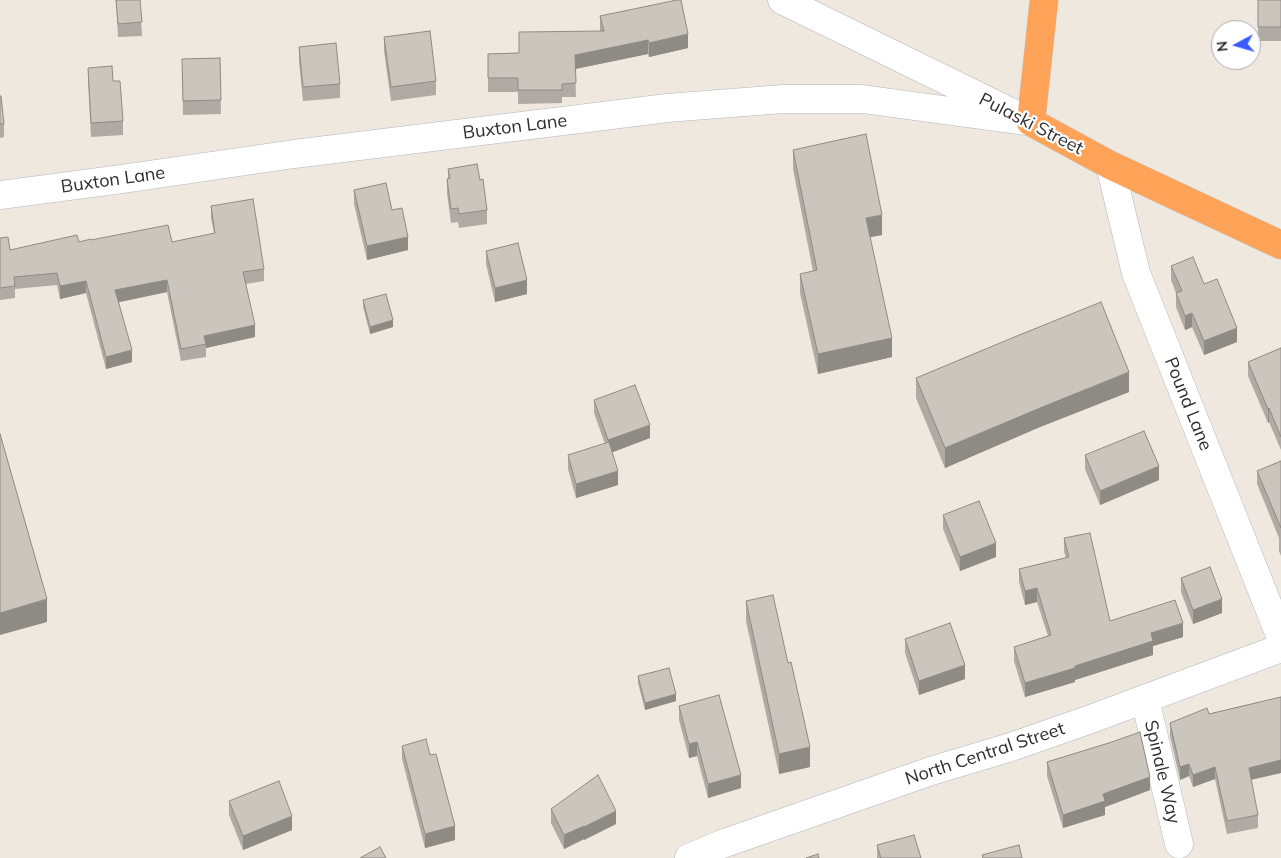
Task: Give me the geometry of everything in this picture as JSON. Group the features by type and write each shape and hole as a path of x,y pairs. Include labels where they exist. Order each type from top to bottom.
{"highway":[{"path":"1031,122 1044,0"},
{"name":"Pulaski Street","path":"1031,122 1110,165 1281,245"}],"street":[{"name":"Pulaski Street","path":"782,0 1031,122"},
{"name":"Buxton Lane","path":"0,195 122,180 294,154 667,108 783,99 862,99 1031,122"},
{"name":"Pound Lane","path":"1110,165 1136,273 1281,638"},
{"name":"North Central Street","path":"689,858 722,844 812,812 931,771 1011,747 1281,648"},
{"name":"Spinale Way","path":"1145,699 1179,844"}],"building":[{"path":"116,0 140,0 142,22 118,24"},
{"path":"681,0 688,34 649,43 648,40 575,55 576,83 562,84 562,90 518,90 518,78 488,78 488,54 519,53 519,32 604,31 600,16"},
{"path":"1258,0 1281,0 1281,27 1261,27 1261,20 1258,20"},
{"path":"430,31 436,81 391,87 384,37"},
{"path":"336,43 340,84 303,87 299,47"},
{"path":"220,58 221,100 183,101 182,59"},
{"path":"112,66 113,81 120,81 123,121 91,123 88,68"},
{"path":"1,96 4,124 0,124"},
{"path":"866,134 882,215 866,218 892,338 818,354 800,274 817,270 793,150"},
{"path":"477,164 480,180 483,179 487,210 459,214 458,208 451,209 447,179 450,178 448,169"},
{"path":"386,183 392,210 402,208 408,237 367,246 354,190"},
{"path":"253,199 264,269 243,272 255,325 204,336 206,344 181,349 167,280 115,290 132,350 106,357 86,281 60,286 57,273 14,277 15,286 0,288 0,238 8,237 10,250 77,235 79,242 168,225 172,242 215,233 211,206"},
{"path":"518,243 527,280 495,288 486,251"},
{"path":"1193,257 1204,284 1217,279 1237,328 1204,341 1192,313 1185,316 1176,293 1182,291 1171,266"},
{"path":"386,294 393,320 370,327 363,300"},
{"path":"1101,302 1129,372 945,448 916,378"},
{"path":"1281,348 1281,437 1248,362"},
{"path":"635,385 650,425 608,440 594,400"},
{"path":"1144,431 1159,466 1100,491 1085,455"},
{"path":"0,434 47,599 0,613"},
{"path":"609,442 618,471 576,484 568,455"},
{"path":"1281,461 1281,528 1257,471"},
{"path":"979,501 996,543 960,557 943,515"},
{"path":"1090,533 1110,621 1175,600 1183,623 1151,633 1153,641 1025,683 1014,647 1051,635 1037,588 1025,591 1019,569 1069,557 1064,538"},
{"path":"1210,567 1222,599 1193,610 1181,578"},
{"path":"773,595 788,663 791,662 810,747 779,754 746,601"},
{"path":"950,623 965,665 919,681 905,639"},
{"path":"669,668 676,694 645,703 638,676"},
{"path":"719,695 741,775 708,784 697,742 689,744 679,706"},
{"path":"1281,697 1281,760 1249,768 1258,815 1227,821 1215,767 1193,775 1189,764 1180,767 1170,723 1207,708 1209,714"},
{"path":"1140,732 1150,777 1103,794 1105,801 1063,815 1047,762"},
{"path":"426,739 430,755 436,754 455,826 425,834 402,746"},
{"path":"598,775 616,811 564,835 551,809"},
{"path":"279,781 292,816 243,836 229,801"},
{"path":"914,835 921,858 881,858 877,845"},
{"path":"1019,845 1022,858 983,858 982,855"},
{"path":"380,847 386,858 360,858"},
{"path":"818,854 819,858 806,858"}]}
